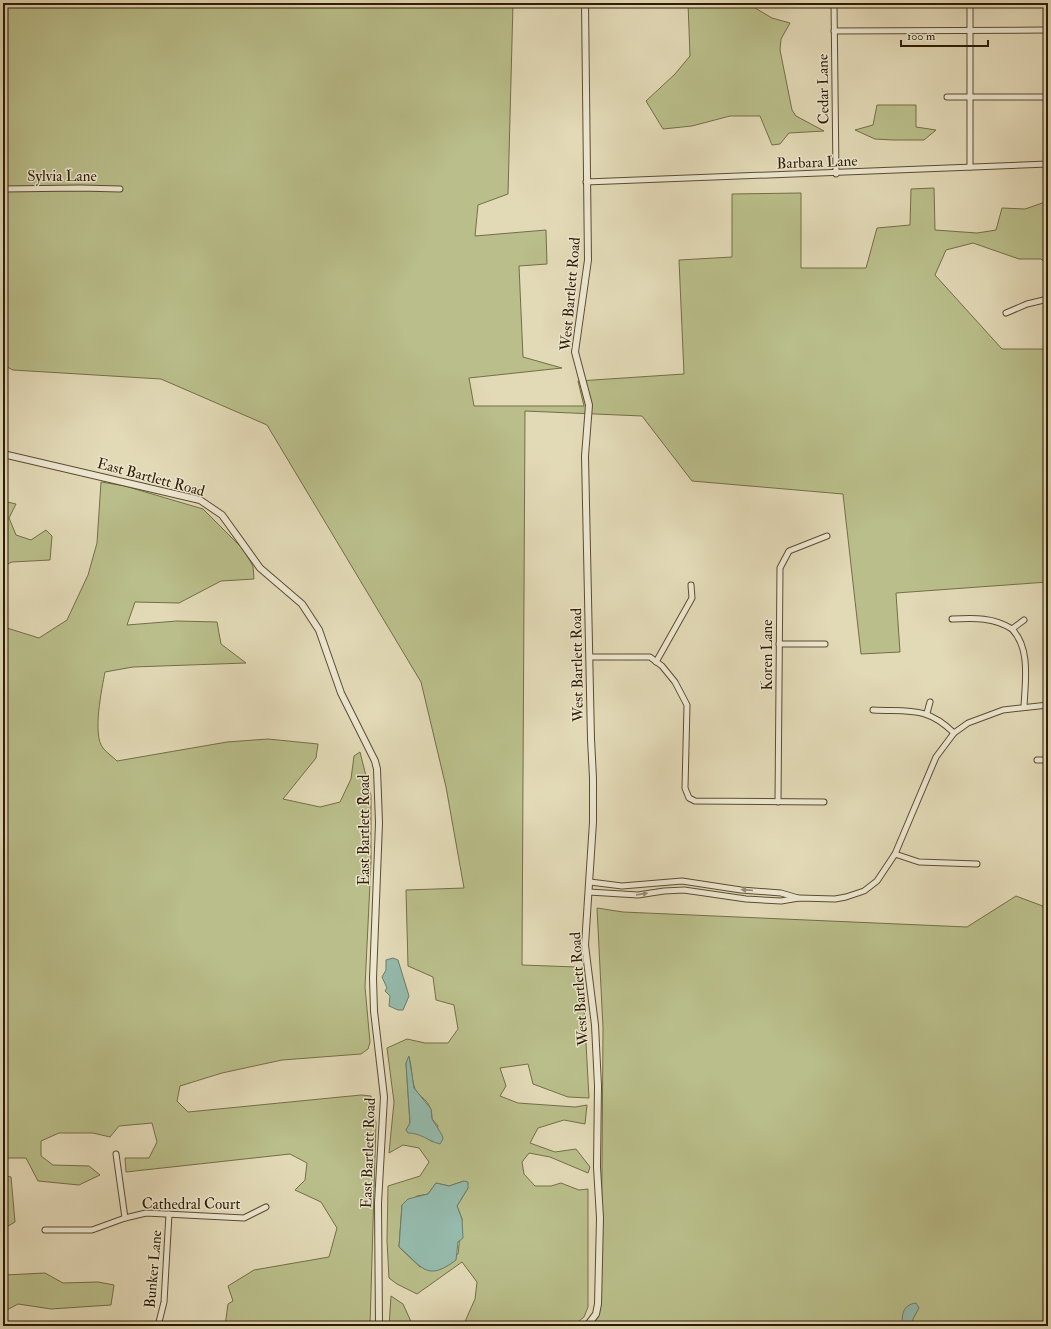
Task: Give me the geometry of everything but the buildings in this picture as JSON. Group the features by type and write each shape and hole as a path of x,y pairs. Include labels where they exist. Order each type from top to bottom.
{"street":[{"name":"West Bartlett Road","path":"585,3 586,182 589,236 588,274 575,352 588,405 585,456 593,810 590,882 585,945 595,1025 598,1086 597,1167 600,1218 598,1304 596,1314 587,1326"},
{"name":"Cedar Lane","path":"834,3 836,174"},
{"path":"970,3 970,167"},
{"path":"834,31 1048,30"},
{"path":"947,97 1048,97"},
{"name":"Barbara Lane","path":"586,182 836,174 1048,164"},
{"name":"Sylvia Lane","path":"3,189 81,188 120,190"},
{"path":"1006,312 1027,304 1048,299"},
{"name":"East Bartlett Road","path":"3,454 200,500 222,515 260,568 302,604 320,630 342,693 375,761 378,776 379,823 373,978 374,1011 384,1096 378,1204 379,1326"},
{"name":"Koren Lane","path":"778,802 779,592 781,562 789,551 827,536"},
{"path":"656,662 692,598 691,585"},
{"path":"952,619 991,620 1012,629 1022,645 1025,662 1024,707"},
{"path":"1012,629 1024,620"},
{"path":"779,644 825,644"},
{"path":"590,657 650,657 676,682 687,705 685,788 689,798 695,801 824,802"},
{"path":"927,714 930,702"},
{"path":"590,882 622,886 682,881 741,890 772,892 799,898 834,899 864,891 877,881 895,854 936,757 954,733 968,723 983,716 1003,710 1048,705"},
{"path":"873,710 927,714 942,721 954,733"},
{"path":"1037,760 1048,760"},
{"path":"895,854 919,862 977,864"},
{"path":"621,895 622,886"},
{"path":"589,892 621,895 684,890 771,901 799,898"},
{"path":"771,901 772,892"},
{"path":"116,1154 125,1218"},
{"name":"Cathedral Court","path":"45,1230 92,1230 105,1227 125,1218 146,1213 244,1218 266,1207"},
{"name":"Bunker Lane","path":"158,1326 164,1302 170,1214"}],"green space":[{"path":"3,3 513,3 508,194 478,205 475,236 546,230 547,264 519,266 523,357 562,368 469,378 474,406 584,406 578,381 684,374 679,260 732,257 732,194 801,193 801,268 866,268 877,228 910,225 911,189 934,188 935,230 977,233 996,230 1002,208 1025,209 1048,201 1048,265 1041,259 1019,259 973,243 946,250 935,275 1002,349 1048,349 1048,582 896,593 900,652 861,654 843,494 692,481 642,416 525,411 522,965 577,967 582,969 589,1098 568,1097 533,1084 528,1064 500,1068 506,1086 500,1096 518,1103 575,1107 587,1105 585,1124 564,1120 538,1128 530,1143 555,1152 576,1149 590,1167 588,1173 550,1157 529,1153 522,1162 524,1174 535,1186 551,1186 561,1183 579,1190 588,1189 588,1307 584,1317 573,1326 463,1326 475,1299 477,1282 462,1262 417,1294 397,1284 389,1278 387,1241 388,1186 420,1176 429,1162 419,1148 403,1145 389,1153 394,1102 387,1048 407,1039 425,1043 448,1043 458,1029 454,1005 436,1000 433,977 408,966 406,890 464,888 446,787 421,682 267,425 161,379 13,370 3,365","holes":["409,1057 414,1086 418,1094 430,1107 432,1119 438,1126 433,1142 418,1133 406,1130 410,1123 406,1063","464,1181 468,1188 457,1206 462,1219 458,1254 420,1267 399,1247 402,1205 417,1196 428,1194 436,1183 449,1186"]},
{"path":"688,3 756,3 750,5 772,18 790,23 781,39 780,50 792,110 796,116 824,131 789,133 780,144 772,145 760,116 730,116 692,126 663,129 646,101 675,74 690,56"},
{"path":"877,105 916,105 916,127 936,130 924,140 893,140 875,139 855,130 873,125"},
{"path":"101,482 125,486 203,509 243,549 253,566 254,579 221,581 179,603 135,602 127,625 177,621 217,622 221,644 246,663 133,667 105,672 98,722 98,733 103,748 117,761 227,742 268,739 318,744 316,758 283,799 320,807 340,802 351,779 354,756 360,752 371,796 371,862 365,987 370,1042 368,1049 361,1054 282,1060 222,1073 180,1086 177,1101 188,1112 361,1095 371,1096 376,1123 370,1326 225,1326 228,1304 233,1301 228,1286 254,1270 329,1257 337,1228 321,1202 295,1190 305,1180 307,1163 290,1154 126,1172 125,1158 149,1158 157,1142 152,1123 119,1126 110,1137 93,1133 59,1133 41,1141 41,1156 53,1165 89,1166 100,1175 79,1185 38,1181 26,1158 3,1158 3,596 7,628 39,638 67,620 88,575 97,543"},
{"path":"3,501 16,504 9,518 16,535 31,540 46,530 52,536 50,560 12,562 3,566"},
{"path":"1016,896 1048,908 1048,1326 592,1326 601,1304 603,1028 597,908 623,912 967,927"},
{"path":"3,1175 11,1177 15,1222 3,1229"},
{"path":"3,1270 5,1275 45,1273 63,1283 98,1282 114,1285 111,1305 51,1309 18,1304 3,1312"},
{"path":"391,1296 403,1304 413,1326 389,1326"}],"shaded area":[{"path":"393,958 398,960 409,996 403,1010 398,1010 389,1006 390,996 385,991 387,988 382,977 386,970 386,960"},
{"path":"409,1056 414,1088 431,1109 432,1119 442,1135 443,1139 440,1144 417,1134 408,1133 406,1130 410,1123 406,1063"},
{"path":"464,1181 468,1182 468,1188 457,1206 462,1219 463,1238 458,1242 456,1260 446,1267 438,1270 431,1271 425,1269 419,1266 399,1247 402,1205 408,1199 428,1194 436,1183 449,1186"},
{"path":"916,1303 919,1308 913,1319 912,1326 902,1326 905,1308"}]}
